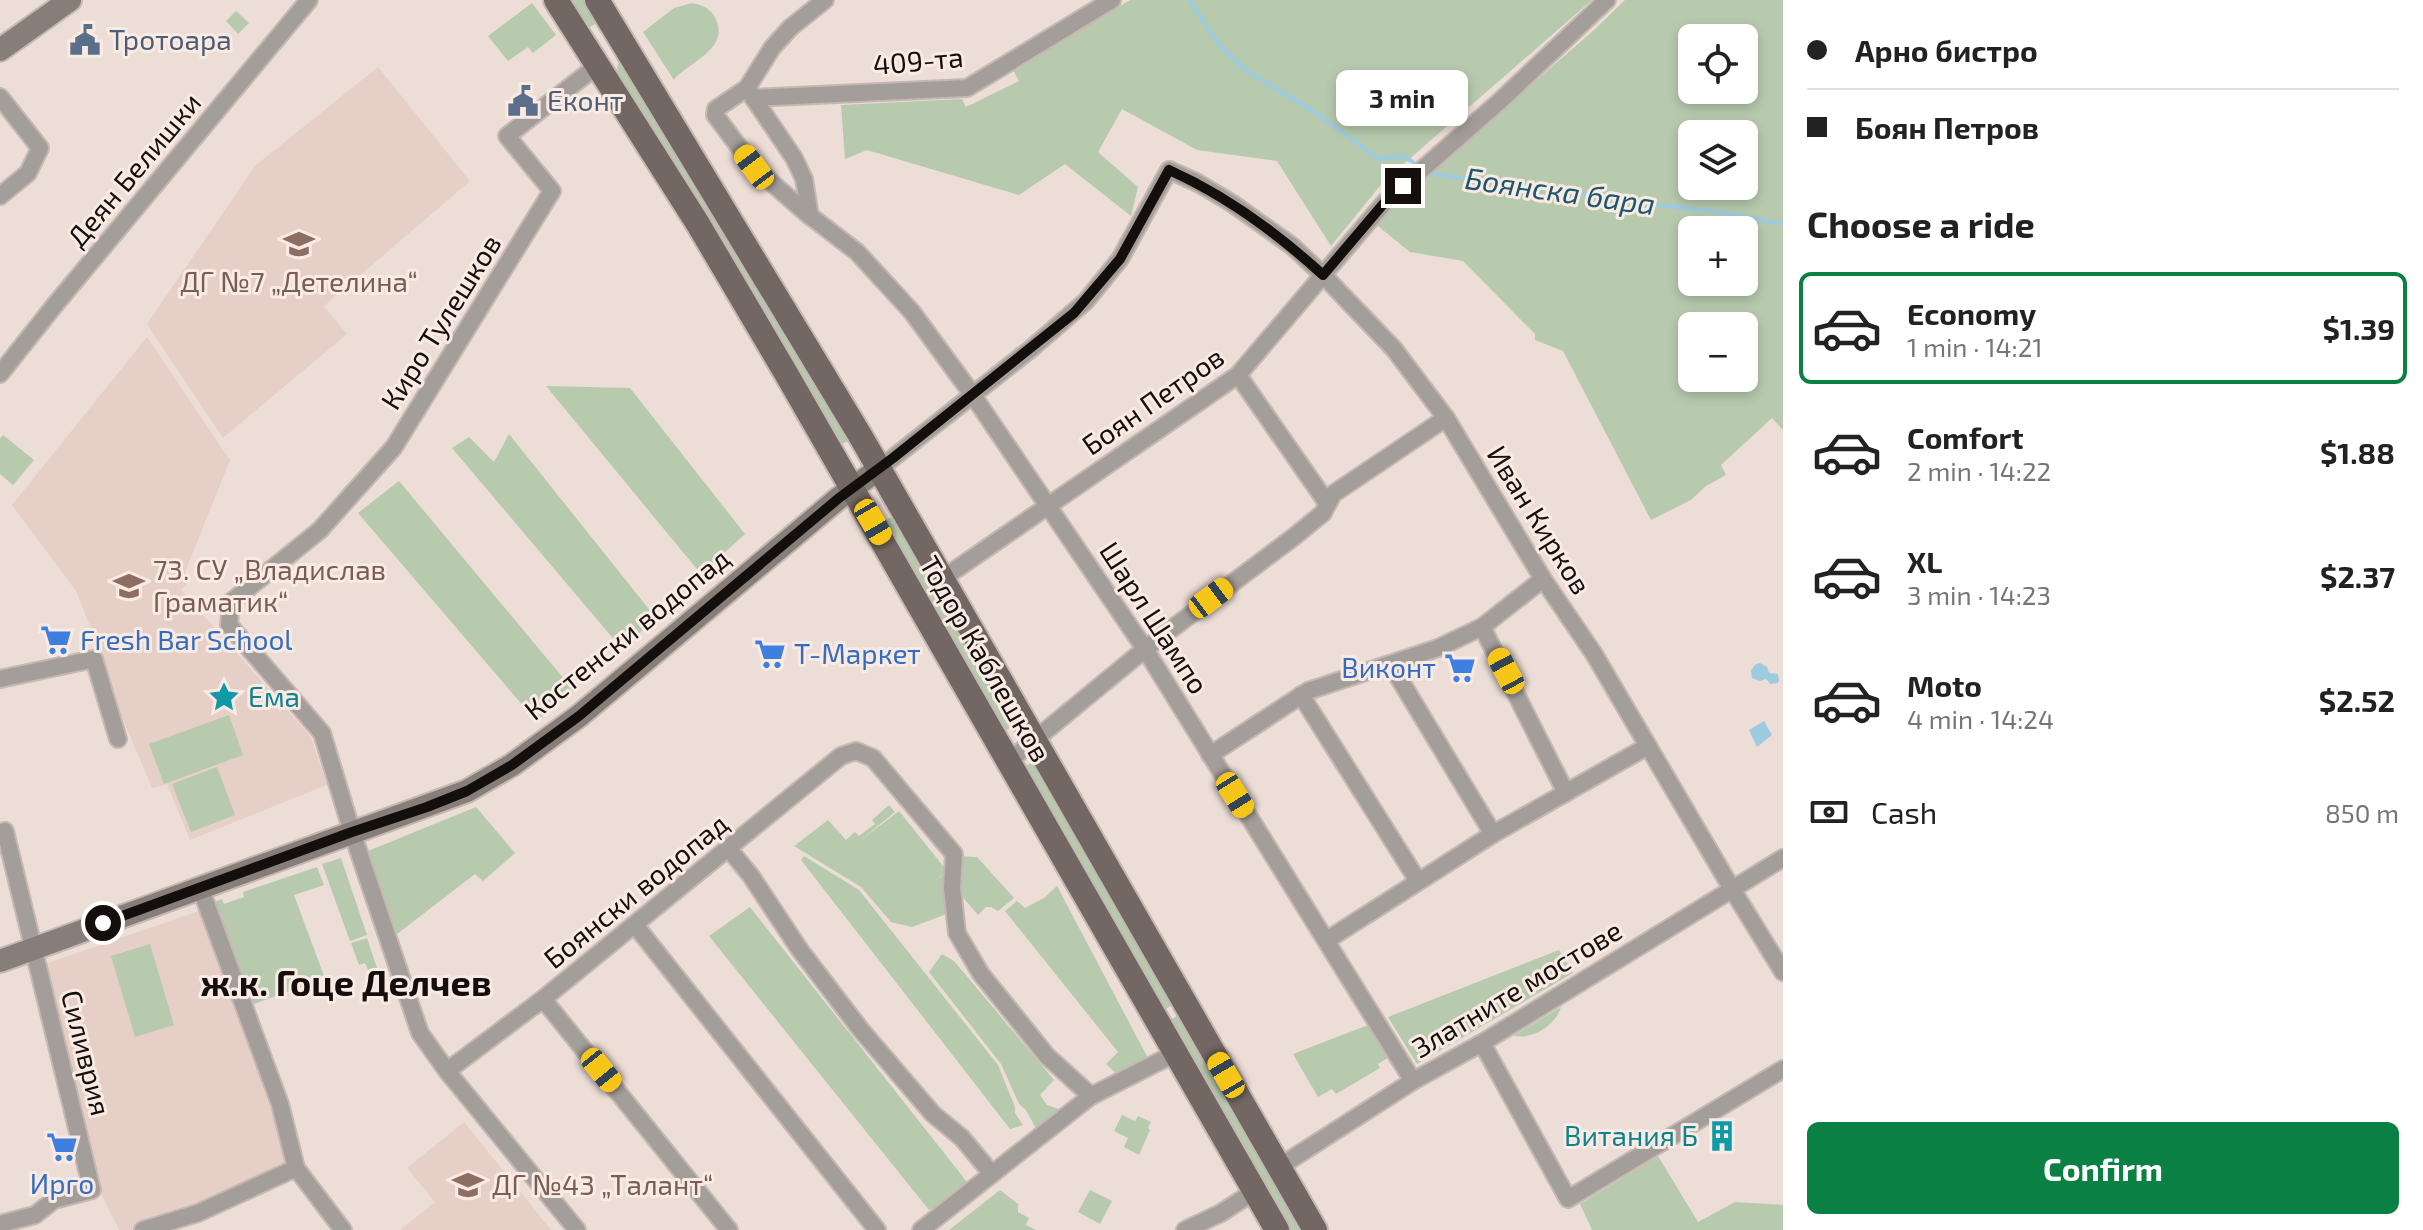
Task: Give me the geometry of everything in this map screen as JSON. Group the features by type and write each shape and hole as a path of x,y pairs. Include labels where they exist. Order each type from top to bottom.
{"main road":[{"name":"Тодор Каблешков","path":"556,0 698,224 853,488 1277,1230"},
{"name":"Тодор Каблешков","path":"597,0 879,469 1315,1230"}],"street":[{"path":"0,50 70,0"},
{"name":"Деян Белишки","path":"0,374 309,0"},
{"path":"810,216 804,179 794,158 750,93 772,48 790,28 825,0"},
{"name":"409-та","path":"750,93 967,88 1112,0"},
{"name":"Боян Петров","path":"942,579 1238,375 1385,202 1533,71 1607,0"},
{"name":"Киро Тулешков","path":"352,832 322,733 229,625 231,602 320,530 394,447 552,191 507,136 598,65"},
{"name":"Шарл Шампо","path":"750,93 716,109 715,115 754,167 857,252 912,312 972,394 1145,649 1413,1081"},
{"path":"0,97 40,148 28,173 0,196"},
{"name":"Костенски водопад","path":"0,961 427,807 467,791 512,765 579,716 853,488 1042,340 1086,301 1132,239 1169,170"},
{"name":"Иван Кирков","path":"1169,170 1233,204 1292,246 1394,349 1446,418 1543,579 1594,654 1783,972"},
{"path":"1238,375 1327,503"},
{"path":"1009,761 1145,649 1323,513 1333,494 1446,418"},
{"path":"1210,755 1308,691 1438,648 1482,627 1543,579"},
{"path":"1482,627 1566,793"},
{"path":"0,679 94,659 118,739"},
{"path":"1391,665 1493,834"},
{"path":"1301,695 1418,881"},
{"path":"1327,940 1493,834 1648,746"},
{"name":"Боянски водопад","path":"447,1071 543,999 841,756 856,751 873,758 954,854 952,888 957,933 981,974 1038,1045 1091,1096"},
{"name":"Силиврия","path":"0,1224 35,1215 54,1200 92,1190 5,831"},
{"path":"352,832 420,1033 447,1071 577,1230"},
{"path":"729,849 861,1030 933,1114 962,1138 992,1174"},
{"name":"Златните мостове","path":"1279,1167 1413,1081 1482,1043 1783,858"},
{"path":"200,887 280,1104 296,1168 343,1230"},
{"path":"635,925 877,1230"},
{"path":"543,999 729,1230"},
{"path":"1482,1043 1568,1199 1783,1069"},
{"path":"921,1230 1091,1096 1174,1054"},
{"path":"143,1230 198,1213 296,1168"},
{"path":"1185,1230 1221,1213 1255,1191"}],"shaded area":[{"name":"ДГ №7 „Детелина“","path":"378,67 470,181 324,306 347,334 223,438 147,324 255,166"},
{"name":"73. СУ „Владислав Граматик“","path":"147,337 230,460 185,572 188,582 181,590 311,737 327,785 190,840 167,784 152,788 95,653 96,641 76,591 12,505"},
{"path":"202,910 290,1165 193,1211 130,1230 119,1230 101,1194 42,965"},
{"name":"ДГ №43 „Талант“","path":"464,1122 551,1230 400,1230 435,1202 407,1168"}],"green space":[{"path":"568,0 584,0 598,22 587,29"},
{"path":"1130,0 1592,0 1384,181 1331,246 1277,161 1197,150 1122,109 1098,152 1138,187 1131,216 1065,164 1019,195 867,150 845,159 841,105 962,99 966,107 1019,81 1013,70"},
{"path":"1625,0 1783,0 1783,430 1772,418 1721,465 1726,475 1706,486 1691,500 1651,520 1563,351 1535,340 1535,334 1463,261 1410,252 1374,223"},
{"path":"532,3 556,35 533,53 528,47 508,61 488,36"},
{"path":"692,3 710,11 719,32 711,48 674,80 643,32 674,8"},
{"path":"236,11 249,23 238,34 226,21"},
{"path":"620,57 852,439 840,445 619,81 617,68"},
{"path":"546,386 630,388 745,534 701,574"},
{"path":"509,434 656,618 622,649 452,448 469,437 494,462"},
{"path":"3,435 34,460 13,485 0,474 0,439"},
{"path":"399,481 574,691 536,721 358,513"},
{"path":"895,516 1013,726 1002,733 884,520"},
{"path":"229,715 243,755 164,784 149,744"},
{"path":"1033,762 1175,1003 1163,1011 1023,767"},
{"path":"217,767 235,815 191,832 172,784"},
{"path":"889,805 895,812 857,843 899,811 947,871 935,881 951,869 952,912 912,927 891,922 861,887 794,846 828,820 846,840 855,832 859,836 875,824 872,820"},
{"path":"476,807 515,853 483,881 475,874 397,934 368,851"},
{"path":"804,856 859,890 998,1065 1015,1113 1023,1125 1010,1129 801,860"},
{"path":"956,856 977,857 1014,898 998,911 986,907 978,915 954,887"},
{"path":"341,858 367,935 350,941 322,864"},
{"path":"317,867 324,885 294,895 324,976 246,1007 211,903 222,899 224,904 244,897 243,892"},
{"path":"1057,886 1150,1062 1119,1076 1106,1064 1118,1052 1005,911 1017,901 1025,908 1044,898"},
{"path":"750,907 967,1182 953,1199 929,1210 709,936"},
{"path":"367,938 377,968 368,970 365,963 359,965 351,943"},
{"path":"150,944 174,1025 135,1037 111,956"},
{"path":"1559,950 1573,973 1417,1064 1388,1017"},
{"path":"942,954 954,961 1054,1080 1040,1095 1047,1105 1062,1110 1039,1134 1026,1110 1019,1104 1001,1064 929,972"},
{"path":"1561,1007 1554,1020 1543,1030 1513,1036"},
{"path":"1180,1014 1304,1230 1288,1230 1169,1021"},
{"path":"1368,1025 1389,1057 1378,1064 1380,1068 1336,1094 1332,1089 1318,1097 1293,1054"},
{"path":"1122,1115 1135,1121 1138,1116 1151,1122 1139,1155 1124,1147 1128,1138 1114,1131"},
{"path":"1658,1156 1698,1222 1735,1202 1783,1205 1783,1230 1592,1230 1580,1204"},
{"path":"1000,1190 1018,1204 1018,1212 1029,1218 1026,1225 1036,1230 949,1230"},
{"path":"1090,1190 1112,1201 1100,1224 1078,1212"}],"water":[{"path":"1760,663 1767,667 1769,673 1778,674 1777,683 1752,678 1751,670"},
{"path":"1764,721 1772,735 1757,747 1749,730"}],"waterway":[{"name":"Боянска бара","path":"1189,0 1220,46 1247,71 1316,113 1379,159 1403,156 1413,162"},
{"name":"Боянска бара","path":"1431,174 1721,212 1783,224"}],"place":[{"name":"Тротоара","path":"85,40"},
{"name":"Еконт","path":"523,101"},
{"name":"ДГ №7 „Детелина“","path":"299,244"},
{"name":"73. СУ „Владислав Граматик“","path":"129,586"},
{"name":"Fresh Bar School","path":"56,640"},
{"name":"Т-Маркет","path":"770,654"},
{"name":"Виконт","path":"1460,668"},
{"name":"Ема","path":"224,697"},
{"name":"Витания Б","path":"1722,1136"},
{"name":"Ирго","path":"62,1147"},
{"name":"ДГ №43 „Талант“","path":"468,1185"}],"district":[{"name":"ж.к. Гоце Делчев","path":"346,983"}],"route":[{"path":"103,923 427,807 467,791 512,765 579,716 839,498 1074,313 1120,259 1169,170 1198,183 1269,228 1323,275 1385,202 1403,186"}]}
